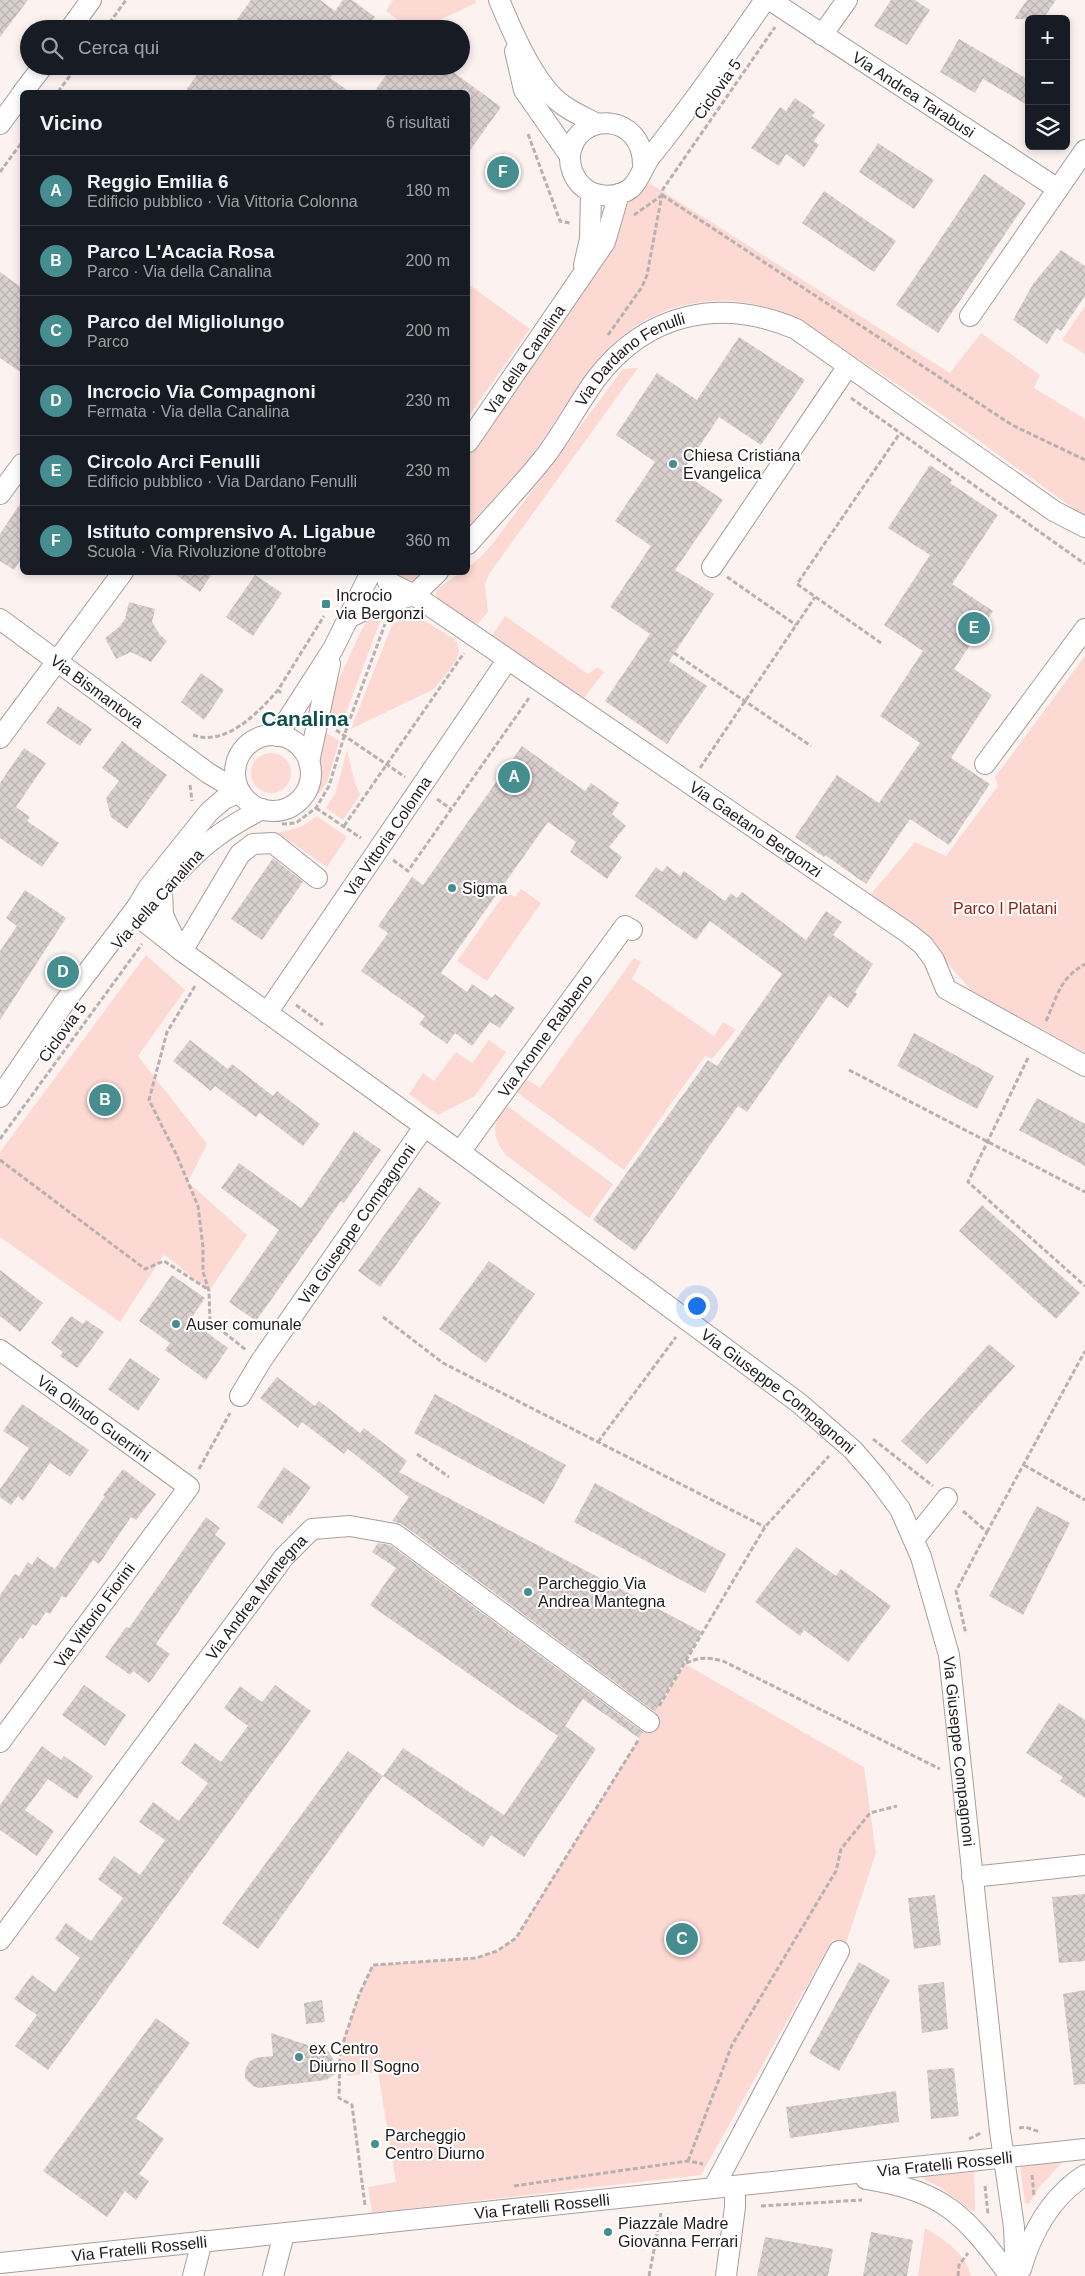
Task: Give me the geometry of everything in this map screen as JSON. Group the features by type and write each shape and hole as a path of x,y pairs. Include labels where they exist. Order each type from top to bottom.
{"street":[{"path":"77,20 91,0"},
{"path":"500,0 537,77 562,105 597,124"},
{"path":"643,166 640,144 633,134 623,126 610,123 597,124 587,129 573,145 570,156 575,178 591,193 605,196 619,194 630,188 638,178 643,166 681,118 765,0"},
{"name":"Via Andrea Tarabusi","path":"770,0 1058,189"},
{"path":"822,35 847,0"},
{"path":"510,24 524,90 570,156"},
{"path":"25,90 36,75"},
{"path":"0,124 20,97"},
{"path":"633,134 655,132 681,118"},
{"path":"970,316 1085,150"},
{"name":"Via della Canalina","path":"581,278 590,239 591,193"},
{"name":"Via della Canalina","path":"470,439 605,242 619,194"},
{"name":"Via Dardano Fenulli","path":"470,542 546,455 597,378 617,356 641,336 660,326 702,313 723,311 758,316 777,321 796,330 1054,511 1085,527"},
{"path":"712,567 848,366"},
{"path":"0,494 20,467"},
{"path":"0,738 121,575"},
{"name":"Via della Canalina","path":"277,736 334,649 370,575"},
{"name":"Via Gaetano Bergonzi","path":"385,575 388,582 406,597 508,659 916,939 934,960 946,989 1085,1066"},
{"path":"350,617 374,606 406,597 434,575"},
{"name":"Via Bismantova","path":"0,618 208,773 240,792"},
{"path":"985,764 1085,629"},
{"name":"Via della Canalina","path":"0,1097 64,1004 138,913 162,890 192,856 226,828 262,809 278,810 293,805 299,800 308,786 310,778 309,762 334,649"},
{"name":"Via Vittoria Colonna","path":"267,1013 508,659"},
{"path":"262,809 250,803 240,792 236,779 236,765 248,744 263,736 287,738 301,748 309,762"},
{"path":"196,763 236,765"},
{"name":"Via della Canalina","path":"138,913 149,887 210,812 224,799 240,792"},
{"path":"180,950 240,854 253,844 273,843 317,878"},
{"name":"Via Giuseppe Compagnoni","path":"162,890 163,915 180,950"},
{"name":"Via Giuseppe Compagnoni","path":"138,913 180,950 460,1152 799,1403 842,1441 877,1478 900,1509 914,1538 937,1607 949,1655 960,1744 972,1877 1004,2158 1014,2227 1018,2276"},
{"name":"Via Aronne Rabbeno","path":"460,1152 625,926 632,930"},
{"name":"Via Giuseppe Compagnoni","path":"240,1396 424,1127"},
{"name":"Via Olindo Guerrini","path":"0,1350 189,1487"},
{"name":"Via Vittorio Fiorini","path":"0,1742 189,1487"},
{"path":"914,1538 947,1498"},
{"name":"Via Andrea Mantegna","path":"0,1940 284,1557 312,1529 350,1526 395,1534 649,1722"},
{"path":"972,1877 1085,1865"},
{"path":"714,2187 839,1951"},
{"name":"Via Fratelli Rosselli","path":"0,2263 34,2268 202,2240 284,2234 665,2192 839,2176 1085,2149"},
{"path":"1018,2276 1027,2248 1043,2216 1067,2189 1085,2175"},
{"path":"839,2176 884,2182 928,2195 954,2210 981,2237 1010,2276"},
{"path":"726,2276 736,2207 736,2186"},
{"path":"274,2276 284,2234"},
{"path":"193,2276 202,2240"}],"path":[{"path":"112,20 126,0"},
{"name":"Ciclovia 5","path":"787,11 663,189 662,195 1012,424 1067,453 1085,460"},
{"path":"59,90 70,75"},
{"path":"0,172 20,145"},
{"path":"834,386 1085,564"},
{"path":"881,643 797,584 900,433"},
{"path":"712,567 796,625"},
{"path":"278,824 296,823 316,808 329,786 350,718 388,616 406,597"},
{"path":"690,783 815,597"},
{"path":"344,826 465,652 464,645"},
{"path":"674,654 811,746"},
{"path":"188,733 196,737 213,738 232,731 262,709 278,690"},
{"name":"Ciclovia 5","path":"0,1139 144,941"},
{"path":"1085,964 1070,972 1064,981 968,1182 1085,1286"},
{"path":"198,982 167,1032 149,1100 177,1156 198,1206 203,1247 203,1272 209,1291 210,1321 262,1362"},
{"path":"280,994 324,1026"},
{"path":"849,1070 1085,1192"},
{"path":"0,1160 145,1270 164,1261 209,1291"},
{"path":"383,1317 444,1363 765,1527"},
{"path":"668,1332 683,1343"},
{"path":"598,1442 676,1338"},
{"path":"968,1642 956,1591 1085,1351"},
{"path":"189,1487 240,1396"},
{"path":"871,1438 987,1532"},
{"path":"366,2208 352,2106 340,2098 340,2052 359,1995 373,1965 476,1958 497,1951 516,1938 685,1664 765,1527 842,1441"},
{"path":"823,1450 836,1463"},
{"path":"417,1454 449,1478"},
{"path":"1024,1465 1085,1500"},
{"path":"685,1664 698,1658 710,1657 723,1661 940,1769"},
{"path":"939,1762 941,1779"},
{"path":"688,2160 732,2045 836,1871 841,1849 870,1813 897,1806"},
{"path":"958,2276 959,2265 989,2227 978,2133"},
{"path":"649,2276 670,2163"},
{"path":"736,2207 870,2200"}],"green space":[{"path":"393,0 475,0 476,3 439,20 398,20 386,11"},
{"path":"649,183 950,373 981,333 1040,375 1034,388 1085,419 1085,514 1077,511 885,376 790,316 766,307 746,303 707,301 687,304 650,318 633,328 605,351 584,377 531,456 470,525 470,435 609,242 628,204"},
{"path":"470,285 530,329 470,414"},
{"path":"1085,306 1085,354 1062,340"},
{"path":"638,368 489,574 485,585 488,612 477,624 470,622 438,599 436,595 437,589 457,575 470,575 470,565 481,557 493,543 623,369"},
{"path":"388,575 423,575 411,587"},
{"path":"385,611 340,729 326,719 335,687 364,625 374,615"},
{"path":"414,615 453,638 458,644 459,652 456,661 434,689 351,729 392,625 402,618"},
{"path":"505,616 588,674 598,667 604,672 583,699 492,636"},
{"name":"Parco I Platani","path":"1085,656 1085,1053 972,991 926,939 871,894 915,842 946,856 998,786 995,777"},
{"path":"322,730 339,741 327,783 314,800 317,792"},
{"path":"347,750 360,795 343,820 326,808 336,792"},
{"path":"275,753 282,756 288,762 291,773 290,781 282,790 275,793 267,793 260,790 252,781 251,769 254,762 263,754"},
{"path":"317,816 347,837 327,867 278,833 301,827"},
{"path":"521,889 541,903 487,981 457,961 506,892 515,897"},
{"path":"146,955 185,990 138,1056 207,1144 188,1182 247,1235 209,1291 164,1254 120,1322 0,1237 0,1152"},
{"path":"634,958 641,962 632,979 714,1036 723,1022 736,1030 712,1059 705,1056 624,1170 515,1091 525,1078 540,1088"},
{"path":"489,1040 506,1052 475,1096 438,1115 409,1094 423,1073 434,1081 456,1052 472,1063"},
{"path":"506,1105 613,1184 589,1218 506,1155 498,1142 495,1130 498,1118"},
{"path":"685,1664 864,1767 876,1853 845,1946 833,1939 701,2175 372,2213 368,2187 396,2182 378,2072 347,2076 340,2052 359,1995 373,1965 476,1958 497,1951 516,1938"},
{"path":"1063,2162 1040,2186 1029,2204 1025,2203 1020,2166"},
{"path":"974,2172 975,2211 972,2211 940,2187 925,2180 924,2177"},
{"path":"925,2228 947,2242 959,2254 964,2260 971,2276 918,2276"}],"building":[{"path":"0,0 28,0 0,37"},
{"path":"251,0 320,0 335,11 343,0 352,0 375,17 373,20 237,20"},
{"path":"891,0 915,0 930,10 907,45 874,26"},
{"path":"1027,0 1056,0 1046,15 1025,15 1025,19 1014,19"},
{"path":"959,39 1025,78 1025,104 983,79 975,93 940,72"},
{"path":"197,75 332,75 330,78 347,90 186,90"},
{"path":"386,75 457,75 501,107 470,150 470,90 375,90"},
{"path":"795,98 815,112 812,116 825,125 814,141 819,145 804,167 786,154 779,166 751,148 780,107 786,111"},
{"path":"878,143 934,180 914,209 859,172"},
{"path":"984,174 1026,203 938,333 896,305"},
{"path":"824,191 896,241 874,272 802,223"},
{"path":"1061,250 1085,266 1085,296 1061,331 1057,328 1047,344 1013,320 1033,284"},
{"path":"0,272 20,287 20,372 0,358"},
{"path":"739,337 805,380 761,445 719,417 682,472 723,500 675,570 714,594 669,661 707,686 667,744 605,701 650,634 610,607 651,546 615,521 655,462 616,435 657,373 697,400"},
{"path":"930,465 952,480 950,483 998,515 952,584 993,611 954,669 992,695 951,758 990,784 949,845 910,819 866,884 825,855 824,857 795,837 837,775 879,803 920,743 880,716 923,651 884,625 930,555 888,528"},
{"path":"20,504 20,561 14,570 0,561 0,534"},
{"path":"176,575 211,575 200,592"},
{"path":"255,575 282,593 253,636 226,617"},
{"path":"129,602 155,609 152,622 160,635 167,641 151,662 131,652 116,659 105,638 119,627 125,619"},
{"path":"201,673 224,690 204,720 181,702"},
{"path":"58,706 92,729 80,746 46,723"},
{"path":"122,741 167,775 127,829 111,817 106,798 119,781 102,768"},
{"path":"522,746 585,791 591,783 619,803 612,814 626,826 609,847 622,857 607,879 570,852 576,842 548,822 441,973 467,992 472,984 492,998 495,994 515,1008 500,1028 490,1022 472,1046 455,1033 447,1044 419,1024 425,1016 361,971 388,933 378,926 412,877 423,885"},
{"path":"24,748 46,763 16,807 30,817 27,821 59,843 42,867 0,838 0,783"},
{"path":"273,858 303,882 262,940 231,919"},
{"path":"667,866 680,876 684,871 725,901 731,893 737,898 742,892 806,940 826,911 842,922 833,935 873,964 855,992 857,994 848,1008 829,995 747,1112 738,1106 635,1251 593,1220 708,1060 717,1066 782,974 710,921 696,940 635,896 656,867 662,872"},
{"path":"25,890 66,918 0,1020 0,951 17,926 6,918"},
{"path":"914,1033 994,1076 977,1109 897,1066"},
{"path":"190,1040 228,1069 232,1064 273,1096 277,1091 320,1124 303,1146 260,1113 256,1117 215,1086 211,1091 173,1061"},
{"path":"1037,1098 1085,1124 1085,1166 1019,1130"},
{"path":"354,1131 381,1150 344,1203 341,1201 256,1321 229,1302 279,1230 221,1188 239,1163 301,1208"},
{"path":"419,1187 441,1203 380,1287 358,1271"},
{"path":"982,1205 1080,1293 1056,1319 959,1231"},
{"path":"489,1261 535,1294 486,1363 439,1329"},
{"path":"0,1270 43,1303 20,1332 0,1316"},
{"path":"172,1275 205,1298 190,1320 228,1348 206,1380 165,1350 170,1343 139,1321"},
{"path":"71,1316 83,1324 86,1320 104,1332 77,1368 60,1356 63,1352 51,1343"},
{"path":"989,1344 1015,1366 927,1464 901,1441"},
{"path":"130,1358 160,1379 138,1411 108,1389"},
{"name":"Parcheggio Via Andrea Mantegna","path":"277,1377 315,1406 319,1401 360,1433 364,1428 407,1461 399,1472 702,1632 655,1712 402,1524 392,1521 409,1497 348,1449 344,1454 302,1422 298,1428 260,1398"},
{"path":"435,1394 566,1465 544,1504 414,1433"},
{"path":"22,1404 89,1450 70,1477 50,1463 23,1501 18,1496 11,1505 0,1497 0,1489 29,1448 3,1431"},
{"path":"284,1467 311,1487 282,1524 257,1507"},
{"path":"123,1469 156,1494 136,1520 131,1517 99,1564 93,1560 66,1598 62,1596 50,1614 46,1612 36,1626 33,1624 23,1639 20,1637 0,1665 0,1595 15,1574 19,1576 28,1562 32,1565 37,1557 55,1569 105,1496 103,1495"},
{"path":"595,1483 726,1554 705,1593 574,1522"},
{"path":"1037,1506 1070,1523 1023,1615 989,1596"},
{"path":"206,1517 220,1528 215,1535 226,1543 156,1644 170,1654 149,1683 133,1671 130,1675 105,1657 126,1627 129,1628"},
{"path":"378,1543 390,1545 643,1732 639,1738 583,1699 565,1726 596,1749 524,1857 491,1835 483,1847 383,1776 403,1748 504,1815 558,1736 370,1605 396,1568 372,1552"},
{"path":"796,1547 836,1576 841,1569 891,1606 848,1662 804,1630 800,1636 755,1602"},
{"path":"84,1685 126,1715 105,1746 62,1715"},
{"path":"275,1685 311,1711 48,2070 15,2046 37,2015 14,1999 32,1975 55,1992 80,1958 55,1939 66,1923 91,1941 123,1898 98,1879 114,1856 140,1875 165,1840 139,1822 153,1802 179,1821 208,1783 181,1763 195,1743 221,1762 248,1726 224,1708 240,1686 262,1702"},
{"path":"1059,1703 1085,1720 1085,1798 1060,1781 1063,1777 1026,1753"},
{"path":"42,1746 61,1760 64,1756 93,1776 77,1799 48,1779 25,1810 54,1831 37,1856 0,1830 0,1805"},
{"path":"348,1751 383,1776 258,1949 222,1923"},
{"path":"1085,1894 1085,1961 1059,1963 1052,1897"},
{"path":"935,1895 941,1945 914,1949 908,1898"},
{"path":"859,1962 890,1980 839,2071 809,2053"},
{"path":"944,1982 948,2029 922,2033 918,1985"},
{"path":"1085,1990 1085,2084 1074,2085 1063,1994"},
{"path":"322,2000 325,2022 306,2024 304,2003"},
{"path":"156,2018 190,2043 136,2118 164,2139 139,2174 149,2181 136,2200 125,2191 107,2217 43,2171"},
{"name":"ex Centro Diurno Il Sogno","path":"271,2033 329,2052 337,2066 334,2075 326,2080 259,2088 253,2086 245,2078 245,2070 249,2062 255,2058 273,2056"},
{"path":"954,2068 959,2116 931,2119 927,2070"},
{"path":"896,2091 899,2122 790,2138 786,2107"},
{"path":"871,2232 913,2240 907,2276 863,2276"},
{"path":"765,2237 833,2249 828,2276 757,2276"}],"place":[{"name":"Istituto comprensivo A. Ligabue","path":"503,172"},
{"name":"Chiesa Cristiana Evangelica","path":"673,464"},
{"name":"Incrocio via Bergonzi","path":"326,604"},
{"name":"Circolo Arci Fenulli","path":"974,628"},
{"name":"Reggio Emilia 6","path":"514,777"},
{"name":"Sigma","path":"452,888"},
{"name":"Incrocio Via Compagnoni","path":"63,972"},
{"name":"Parco L'Acacia Rosa","path":"105,1100"},
{"name":"Auser comunale","path":"176,1324"},
{"name":"Parcheggio Via Andrea Mantegna","path":"528,1592"},
{"name":"Parco del Migliolungo","path":"682,1939"},
{"name":"ex Centro Diurno Il Sogno","path":"299,2057"},
{"name":"Parcheggio Centro Diurno","path":"375,2144"},
{"name":"Piazzale Madre Giovanna Ferrari","path":"608,2232"}],"district":[{"name":"Canalina","path":"305,719"}]}
